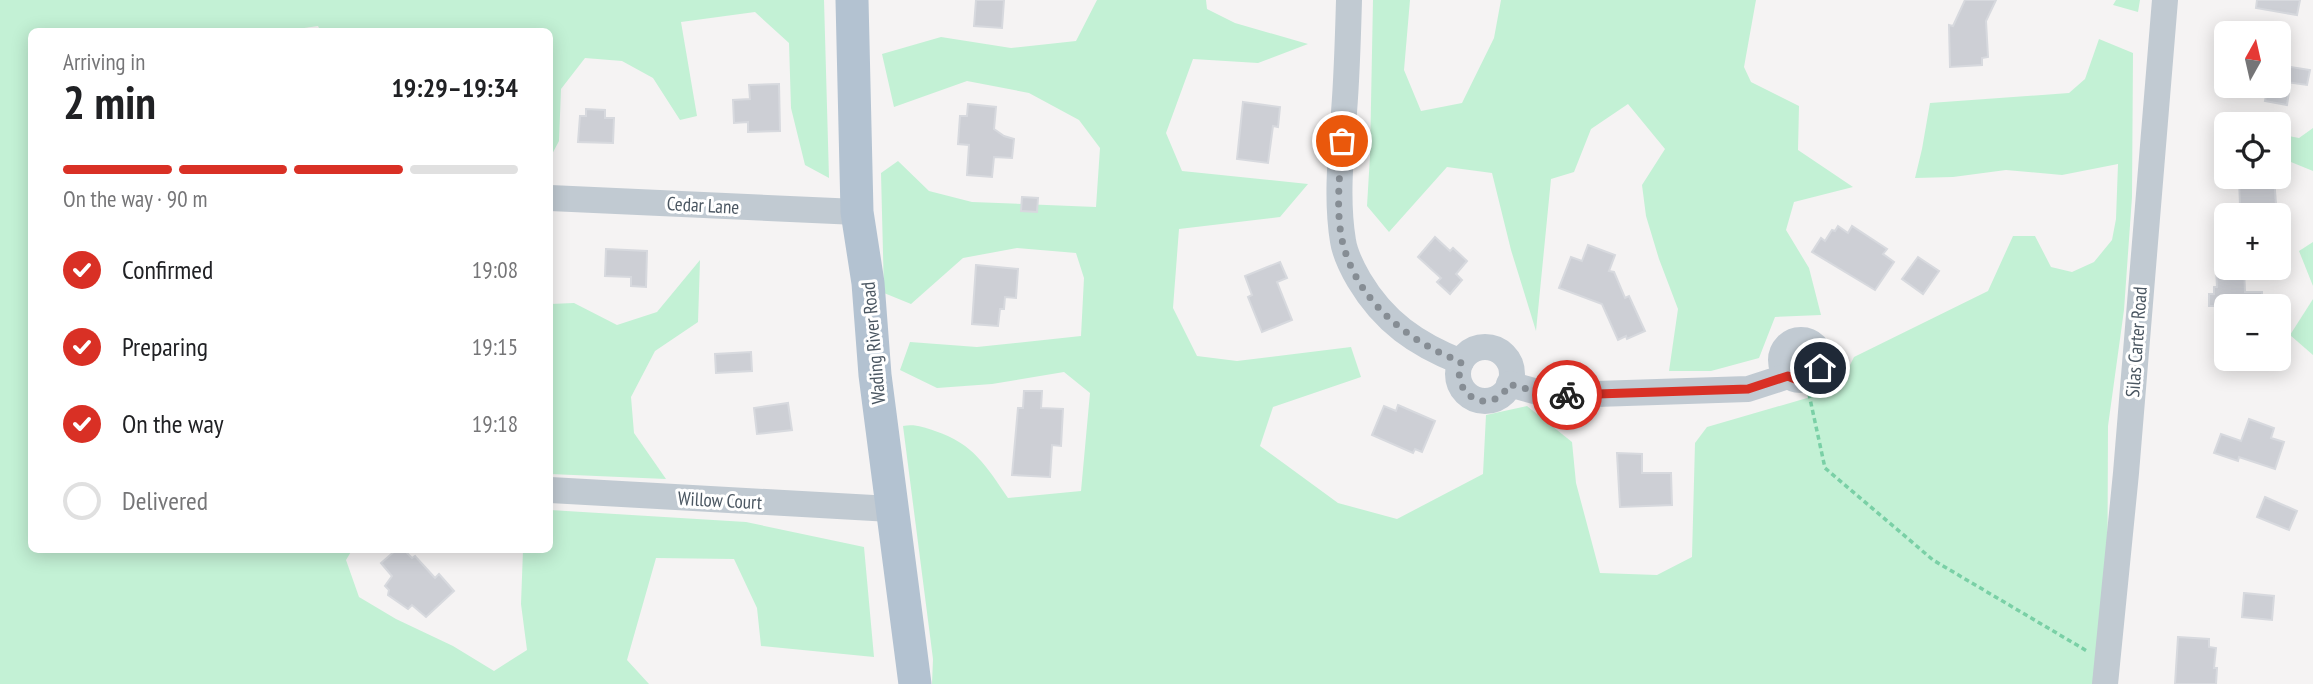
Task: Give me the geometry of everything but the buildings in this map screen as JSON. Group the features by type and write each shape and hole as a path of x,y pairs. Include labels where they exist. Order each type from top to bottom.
{"main road":[{"name":"Wading River Road","path":"852,0 857,212 869,283 891,509 915,684"}],"street":[{"path":"1349,0 1340,166 1343,243 1351,266 1370,298 1387,318 1437,353 1461,362"},
{"name":"Silas Carter Road","path":"2106,673 2126,473 2165,0"},
{"name":"Cedar Lane","path":"553,198 857,212"},
{"path":"1481,348 1498,351 1509,364 1509,384 1501,396 1493,400 1475,399 1468,395 1458,380 1461,362 1466,355 1481,348"},
{"path":"1509,384 1545,394 1566,395 1748,389 1797,378"},
{"name":"Willow Court","path":"553,491 891,509"}],"path":[{"path":"1797,378 1825,468 1933,560 2106,673"}],"green space":[{"path":"0,0 824,0 829,178 805,165 791,108 789,43 755,12 681,22 697,116 680,120 653,78 622,61 585,58 561,89 559,141 553,152 553,28 28,28 28,553 350,553 346,560 359,597 396,619 453,646 494,671 527,650 521,604 523,553 553,553 553,510 746,522 864,547 874,657 761,646 757,608 734,559 656,558 627,660 649,684 0,684"},
{"path":"1097,0 1206,0 1207,9 1235,23 1308,44 1258,63 1193,59 1166,133 1182,171 1308,184 1280,217 1179,229 1173,308 1197,356 1237,361 1351,347 1361,377 1273,407 1260,446 1338,503 1397,519 1483,474 1486,415 1527,406 1572,442 1576,483 1600,573 1657,575 1692,557 1695,443 1707,427 1838,389 1854,357 1988,291 2013,236 2035,236 2051,267 2072,272 2094,262 2112,240 2116,219 2118,164 2062,175 2006,170 1953,177 1915,178 1930,103 2069,93 2085,79 2099,39 2133,53 2132,197 2124,310 2108,426 2107,663 2102,684 932,684 933,659 903,426 927,428 960,442 986,466 1008,498 1081,491 1090,393 1064,372 992,384 937,388 900,370 910,342 977,347 1081,336 1084,278 1076,253 1017,248 963,258 911,304 884,293 881,173 898,161 929,191 972,202 1096,207 1100,148 1079,120 1029,93 967,81 894,107 882,54 941,37 1011,48 1076,41"},
{"path":"1373,0 1410,0 1404,70 1421,111 1462,103 1494,38 1501,0 1756,0 1744,67 1751,82 1799,106 1798,150 1853,187 1794,202 1786,230 1809,268 1821,315 1775,317 1759,358 1711,371 1669,371 1678,309 1646,216 1642,185 1665,149 1628,104 1591,129 1574,172 1551,179 1536,331 1511,250 1492,173 1447,167 1389,232 1367,206"},
{"path":"2116,0 2140,0 2138,12 2113,5"},
{"path":"2313,128 2313,171 2291,162 2291,136 2299,138"},
{"path":"2313,242 2313,286 2299,251"},
{"path":"700,260 698,322 655,351 631,397 634,433 666,479 553,474 553,304 574,303 617,325 657,312"},
{"path":"2313,299 2313,355 2291,333"}],"way so far":[{"path":"1342,141 1340,211 1343,243 1351,266 1370,298 1387,318 1437,353 1461,362 1458,380 1468,395 1475,399 1493,400 1501,396 1509,384 1545,394 1567,395"}],"route":[{"path":"1567,395 1748,389 1788,376 1806,380 1820,368"}]}
